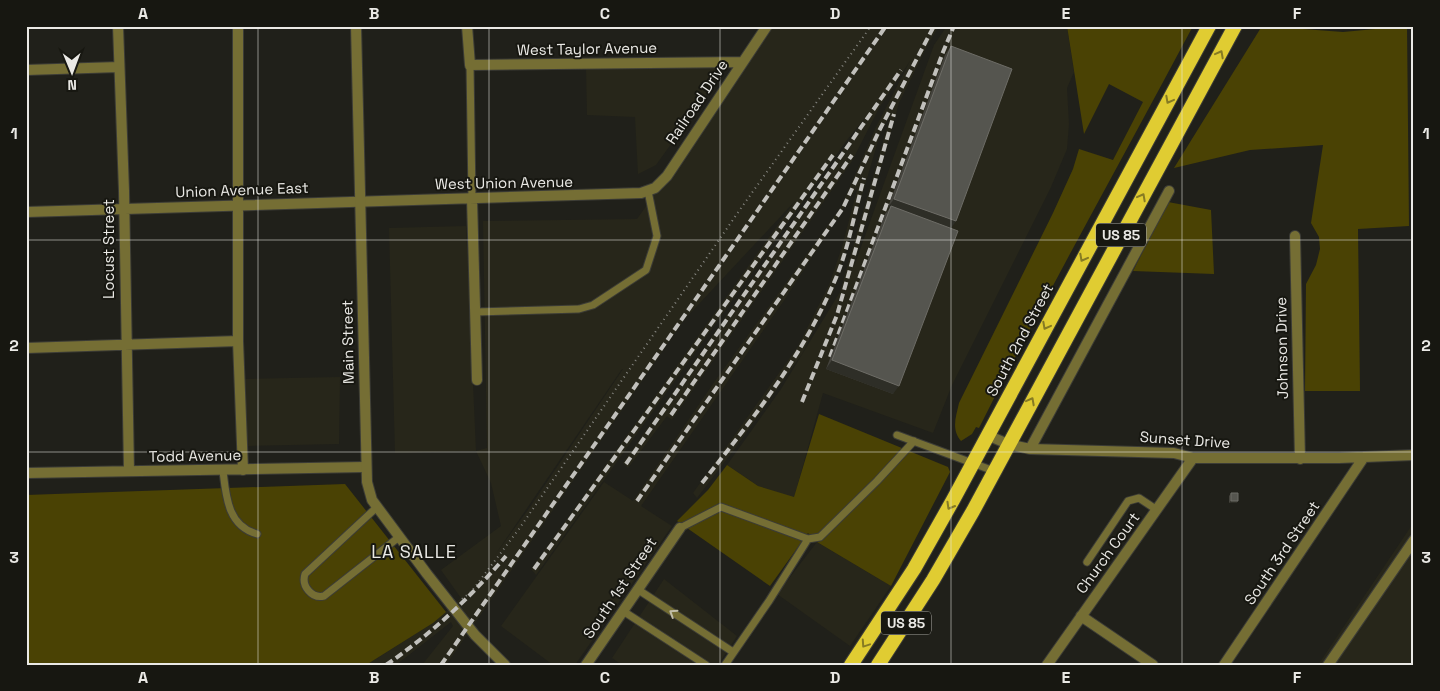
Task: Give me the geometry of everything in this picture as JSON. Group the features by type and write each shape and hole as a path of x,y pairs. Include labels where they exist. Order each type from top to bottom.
{"highway":[{"name":"South 2nd Street","path":"851,665 914,568 973,463 1209,26"},
{"name":"US 85","path":"878,665 933,580 994,471 1235,26"}],"street":[{"name":"Locust Street","path":"118,26 129,471"},
{"path":"238,26 240,205 238,341 243,470"},
{"name":"Main Street","path":"356,26 365,467 372,500 468,625 505,665"},
{"path":"467,26 470,65"},
{"name":"Railroad Drive","path":"648,191 667,176 768,26"},
{"name":"West Taylor Avenue","path":"470,65 743,62"},
{"path":"26,70 118,67"},
{"name":"West Union Avenue","path":"361,201 630,195 648,191"},
{"path":"1030,449 1169,191"},
{"path":"472,199 477,380"},
{"name":"Union Avenue East","path":"26,212 361,201"},
{"name":"Johnson Drive","path":"1295,236 1300,459"},
{"path":"26,348 238,341"},
{"name":"Sunset Drive","path":"987,434 1008,444 1030,449 1174,453 1193,458 1300,459 1414,455"},
{"name":"Church Court","path":"1047,665 1193,458"},
{"name":"South 3rd Street","path":"1224,665 1364,458"},
{"name":"Todd Avenue","path":"26,473 224,471 365,467"},
{"name":"South 1st Street","path":"586,665 680,528"},
{"path":"1328,665 1414,540"},
{"path":"1081,616 1153,665"}],"lane":[{"path":"470,65 472,199"},
{"path":"475,312 579,309 593,305 646,270 657,236 648,191"},
{"path":"897,435 994,471"},
{"path":"680,528 721,507 808,539 820,537 877,481 914,441"},
{"path":"224,471 230,511 241,528 256,534"},
{"path":"1087,562 1128,500 1139,498 1157,510"},
{"path":"377,507 305,574 304,578 307,589 315,596 324,596 399,537"},
{"path":"725,665 770,601 808,539"},
{"path":"637,589 733,652"},
{"path":"622,611 706,665"}],"path":[{"path":"454,606 471,592 519,529 739,211 871,26"}],"shaded area":[{"path":"774,26 939,26 899,103 853,269 934,45 947,26 1067,26 1074,72 1067,88 1069,124 1067,149 1051,187 952,385 933,433 823,393 794,498 758,486 727,465 781,389 840,292 891,114 881,131 834,290 802,354 697,498 693,493 797,348 829,285 842,247 858,186 785,299 641,506 672,526 575,665 553,665 501,626 604,482 633,501 715,381 841,207 876,127 910,61 879,108 852,161 672,420 667,416 628,468 623,463 868,114 847,140 536,575 531,569 795,201 684,320 446,665 422,665 453,626 451,622 396,665 366,665 433,623 461,598 441,570 501,526 491,483 476,451 487,448 483,221 637,219","holes":["623,369 530,507 495,555"]},
{"path":"1067,26 1193,26 1058,276 979,428 976,427 972,434 961,441 955,427 959,403 1053,213 1073,169 1079,149 1113,160 1143,102 1109,84 1084,134"},
{"path":"1262,26 1343,32 1407,26 1409,226 1358,229 1360,391 1305,391 1306,284 1316,265 1320,249 1319,237 1311,223 1323,145 1250,150 1174,168"},
{"path":"727,66 656,165 638,174 635,117 587,115 586,68"},
{"path":"1168,202 1211,210 1214,274 1133,271"},
{"path":"466,226 476,451 395,453 389,228"},
{"path":"340,377 339,444 247,446 245,379"},
{"path":"819,414 948,467 950,472 891,586 817,542 808,533 770,586 677,521 708,490 727,465 758,486 794,497"},
{"path":"345,484 446,612 433,623 366,665 26,665 26,495"},
{"path":"1414,522 1414,665 1318,665"},
{"path":"817,542 891,586 850,646 777,594"},
{"path":"664,579 737,636 718,665 622,665 612,658"}],"building":[{"path":"951,46 1012,69 956,221 894,199"},
{"path":"891,206 958,231 899,386 832,360"},
{"path":"1231,493 1238,493 1238,501 1231,501"}],"railway":[{"path":"441,665 886,26"},
{"path":"637,501 843,208 879,131 934,26"},
{"path":"830,357 954,26"},
{"path":"626,464 901,70"},
{"path":"802,402 837,315 894,114"},
{"path":"534,569 833,155"},
{"path":"671,415 852,155"},
{"path":"702,483 790,365 819,314 838,274 864,178"},
{"path":"386,665 419,641 449,615 506,556"}],"district":[{"name":"LA SALLE","path":"414,552"}]}
